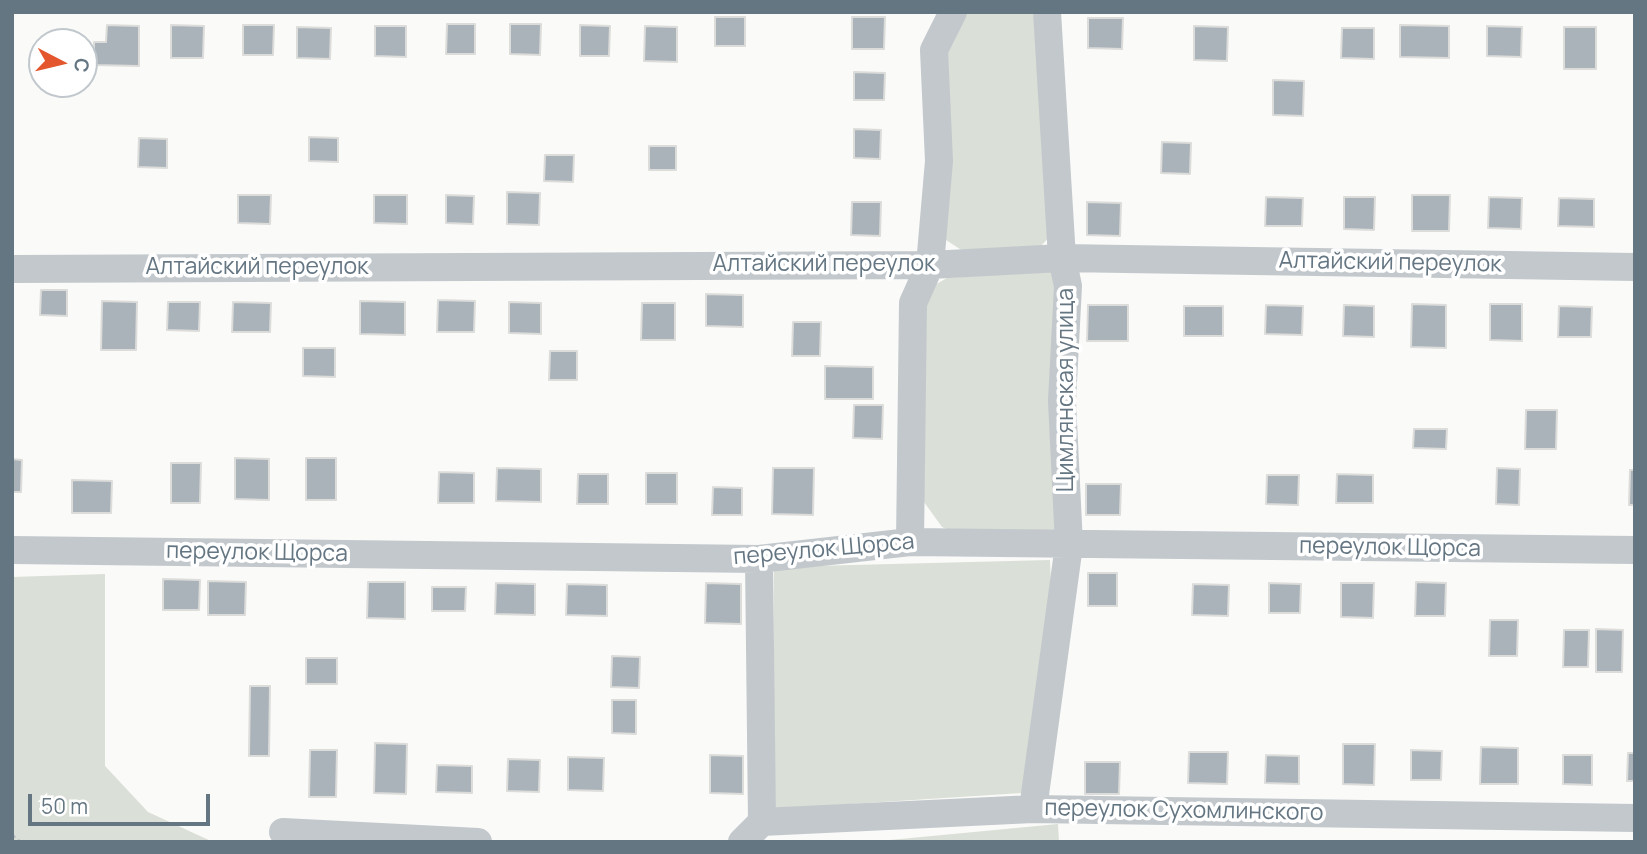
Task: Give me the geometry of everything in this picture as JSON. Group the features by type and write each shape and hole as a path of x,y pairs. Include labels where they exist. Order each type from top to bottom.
{"street":[{"path":"910,542 913,303 930,265 939,161 934,50 953,12"},
{"name":"Цимлянская улица","path":"1033,809 1069,545 1062,401 1068,286 1062,258 1047,12"},
{"name":"Алтайский переулок","path":"12,269 930,265 1062,258 1635,267"},
{"name":"переулок Щорса","path":"12,550 759,559 910,542 1635,550"},
{"path":"752,832 759,559"},
{"name":"переулок Сухомлинского","path":"752,832 1033,809 1635,818"},
{"path":"283,832 478,842"}],"path":[{"path":"12,836 19,842"}],"shaded area":[{"path":"966,12 1032,12 1040,29 1051,235 1041,246 966,253 946,240 944,57"},
{"path":"1055,270 1064,531 961,536 942,527 924,502 920,323 933,286 947,278"},
{"path":"1050,560 1051,588 1022,793 773,809 774,567"},
{"path":"105,574 105,766 148,812 213,842 12,842 12,577"},
{"path":"1058,824 1059,842 869,842"}],"building":[{"path":"715,17 745,17 745,46 715,46"},
{"path":"852,17 885,17 884,49 852,49"},
{"path":"1088,18 1123,18 1122,49 1088,48"},
{"path":"447,24 475,24 475,54 446,54"},
{"path":"510,24 541,24 540,55 510,54"},
{"path":"107,25 139,26 139,66 98,65 98,42 106,42"},
{"path":"171,25 204,26 203,58 171,58"},
{"path":"243,25 274,25 273,55 243,55"},
{"path":"580,25 610,26 609,56 580,56"},
{"path":"1400,25 1449,26 1449,58 1400,57"},
{"path":"375,26 406,26 406,57 375,56"},
{"path":"645,26 677,27 677,62 644,61"},
{"path":"1194,26 1228,27 1227,61 1194,60"},
{"path":"1487,26 1522,27 1521,57 1487,56"},
{"path":"297,27 331,28 330,59 297,58"},
{"path":"1564,27 1596,27 1596,69 1564,69"},
{"path":"1342,28 1374,28 1374,59 1341,58"},
{"path":"854,72 885,73 884,100 854,100"},
{"path":"1273,80 1304,81 1303,116 1273,115"},
{"path":"854,129 881,130 880,159 854,158"},
{"path":"309,137 338,138 338,162 309,161"},
{"path":"139,138 167,139 167,168 138,167"},
{"path":"1162,142 1191,143 1190,174 1161,173"},
{"path":"649,146 676,146 676,170 649,170"},
{"path":"545,155 574,155 573,182 544,181"},
{"path":"507,192 540,193 539,225 507,224"},
{"path":"238,195 271,195 270,224 238,223"},
{"path":"374,195 407,195 407,224 374,223"},
{"path":"446,195 474,196 473,224 446,223"},
{"path":"1412,195 1450,195 1449,231 1412,231"},
{"path":"1266,197 1303,198 1302,226 1265,226"},
{"path":"1344,197 1375,197 1374,230 1344,229"},
{"path":"1489,197 1522,198 1521,229 1488,228"},
{"path":"1559,198 1594,199 1594,227 1558,226"},
{"path":"852,202 881,202 880,236 851,235"},
{"path":"1087,202 1121,203 1120,236 1087,235"},
{"path":"41,290 67,290 67,316 40,315"},
{"path":"706,294 743,295 743,327 706,326"},
{"path":"438,300 475,301 474,332 437,332"},
{"path":"102,301 137,302 136,350 101,350"},
{"path":"360,301 405,302 405,335 360,334"},
{"path":"168,302 200,302 199,331 167,330"},
{"path":"233,302 271,303 270,332 232,332"},
{"path":"509,302 541,303 541,334 509,333"},
{"path":"642,303 675,303 675,340 641,340"},
{"path":"1412,304 1446,305 1446,348 1411,347"},
{"path":"1490,304 1522,304 1522,341 1490,340"},
{"path":"1088,305 1128,305 1128,341 1087,341"},
{"path":"1266,305 1303,306 1302,335 1265,334"},
{"path":"1344,305 1374,306 1374,337 1343,336"},
{"path":"1184,306 1223,306 1223,336 1184,336"},
{"path":"1559,306 1592,307 1591,337 1558,337"},
{"path":"793,322 821,322 820,356 792,356"},
{"path":"303,348 335,348 335,377 303,376"},
{"path":"550,351 577,351 577,380 549,380"},
{"path":"825,366 873,367 873,399 825,399"},
{"path":"854,405 883,405 882,439 853,438"},
{"path":"1526,410 1557,410 1556,449 1525,449"},
{"path":"1414,429 1447,429 1446,449 1413,448"},
{"path":"235,458 269,459 269,500 235,499"},
{"path":"306,458 336,458 336,500 306,500"},
{"path":"12,459 22,460 21,492 12,492"},
{"path":"171,463 201,463 200,503 171,503"},
{"path":"497,468 541,469 541,502 496,501"},
{"path":"773,468 814,468 813,515 772,514"},
{"path":"1497,468 1520,469 1519,505 1496,504"},
{"path":"1630,470 1635,470 1635,505 1629,505"},
{"path":"439,472 474,473 474,503 438,503"},
{"path":"646,473 677,473 677,504 646,504"},
{"path":"578,474 608,474 608,504 577,504"},
{"path":"1337,474 1373,475 1373,503 1336,503"},
{"path":"1267,475 1299,475 1298,505 1266,504"},
{"path":"72,480 112,481 111,513 72,513"},
{"path":"1086,484 1121,484 1120,515 1086,515"},
{"path":"713,487 742,488 742,515 712,515"},
{"path":"1088,573 1117,573 1117,606 1088,606"},
{"path":"163,579 200,580 199,610 163,610"},
{"path":"208,581 246,582 245,615 208,615"},
{"path":"368,582 405,582 405,619 367,618"},
{"path":"1416,582 1446,583 1445,616 1415,616"},
{"path":"496,583 535,584 535,615 495,614"},
{"path":"706,583 741,584 741,624 705,623"},
{"path":"1269,583 1301,584 1300,613 1269,613"},
{"path":"1341,583 1374,583 1373,618 1341,617"},
{"path":"567,584 607,585 607,616 566,615"},
{"path":"1193,584 1229,585 1228,616 1192,615"},
{"path":"432,587 466,587 465,611 432,611"},
{"path":"1490,620 1518,620 1517,656 1489,656"},
{"path":"1596,629 1623,630 1622,672 1596,672"},
{"path":"1564,630 1589,630 1588,667 1563,667"},
{"path":"612,656 640,657 639,688 611,687"},
{"path":"306,658 337,658 337,684 306,684"},
{"path":"250,686 270,686 269,756 249,756"},
{"path":"612,700 636,700 636,734 612,733"},
{"path":"375,743 407,744 406,794 374,793"},
{"path":"1343,744 1375,744 1374,785 1343,784"},
{"path":"1481,747 1518,748 1518,784 1480,784"},
{"path":"310,750 337,750 336,797 309,797"},
{"path":"1411,750 1442,751 1441,780 1411,780"},
{"path":"1189,752 1228,752 1227,784 1188,783"},
{"path":"1628,753 1635,753 1635,781 1627,781"},
{"path":"710,755 743,756 743,794 710,793"},
{"path":"1266,755 1299,756 1299,784 1265,783"},
{"path":"1563,755 1592,755 1592,785 1563,784"},
{"path":"568,757 604,758 603,791 568,790"},
{"path":"508,759 540,760 539,792 507,791"},
{"path":"1085,762 1120,762 1119,794 1085,794"},
{"path":"437,765 472,766 472,793 436,792"}]}
